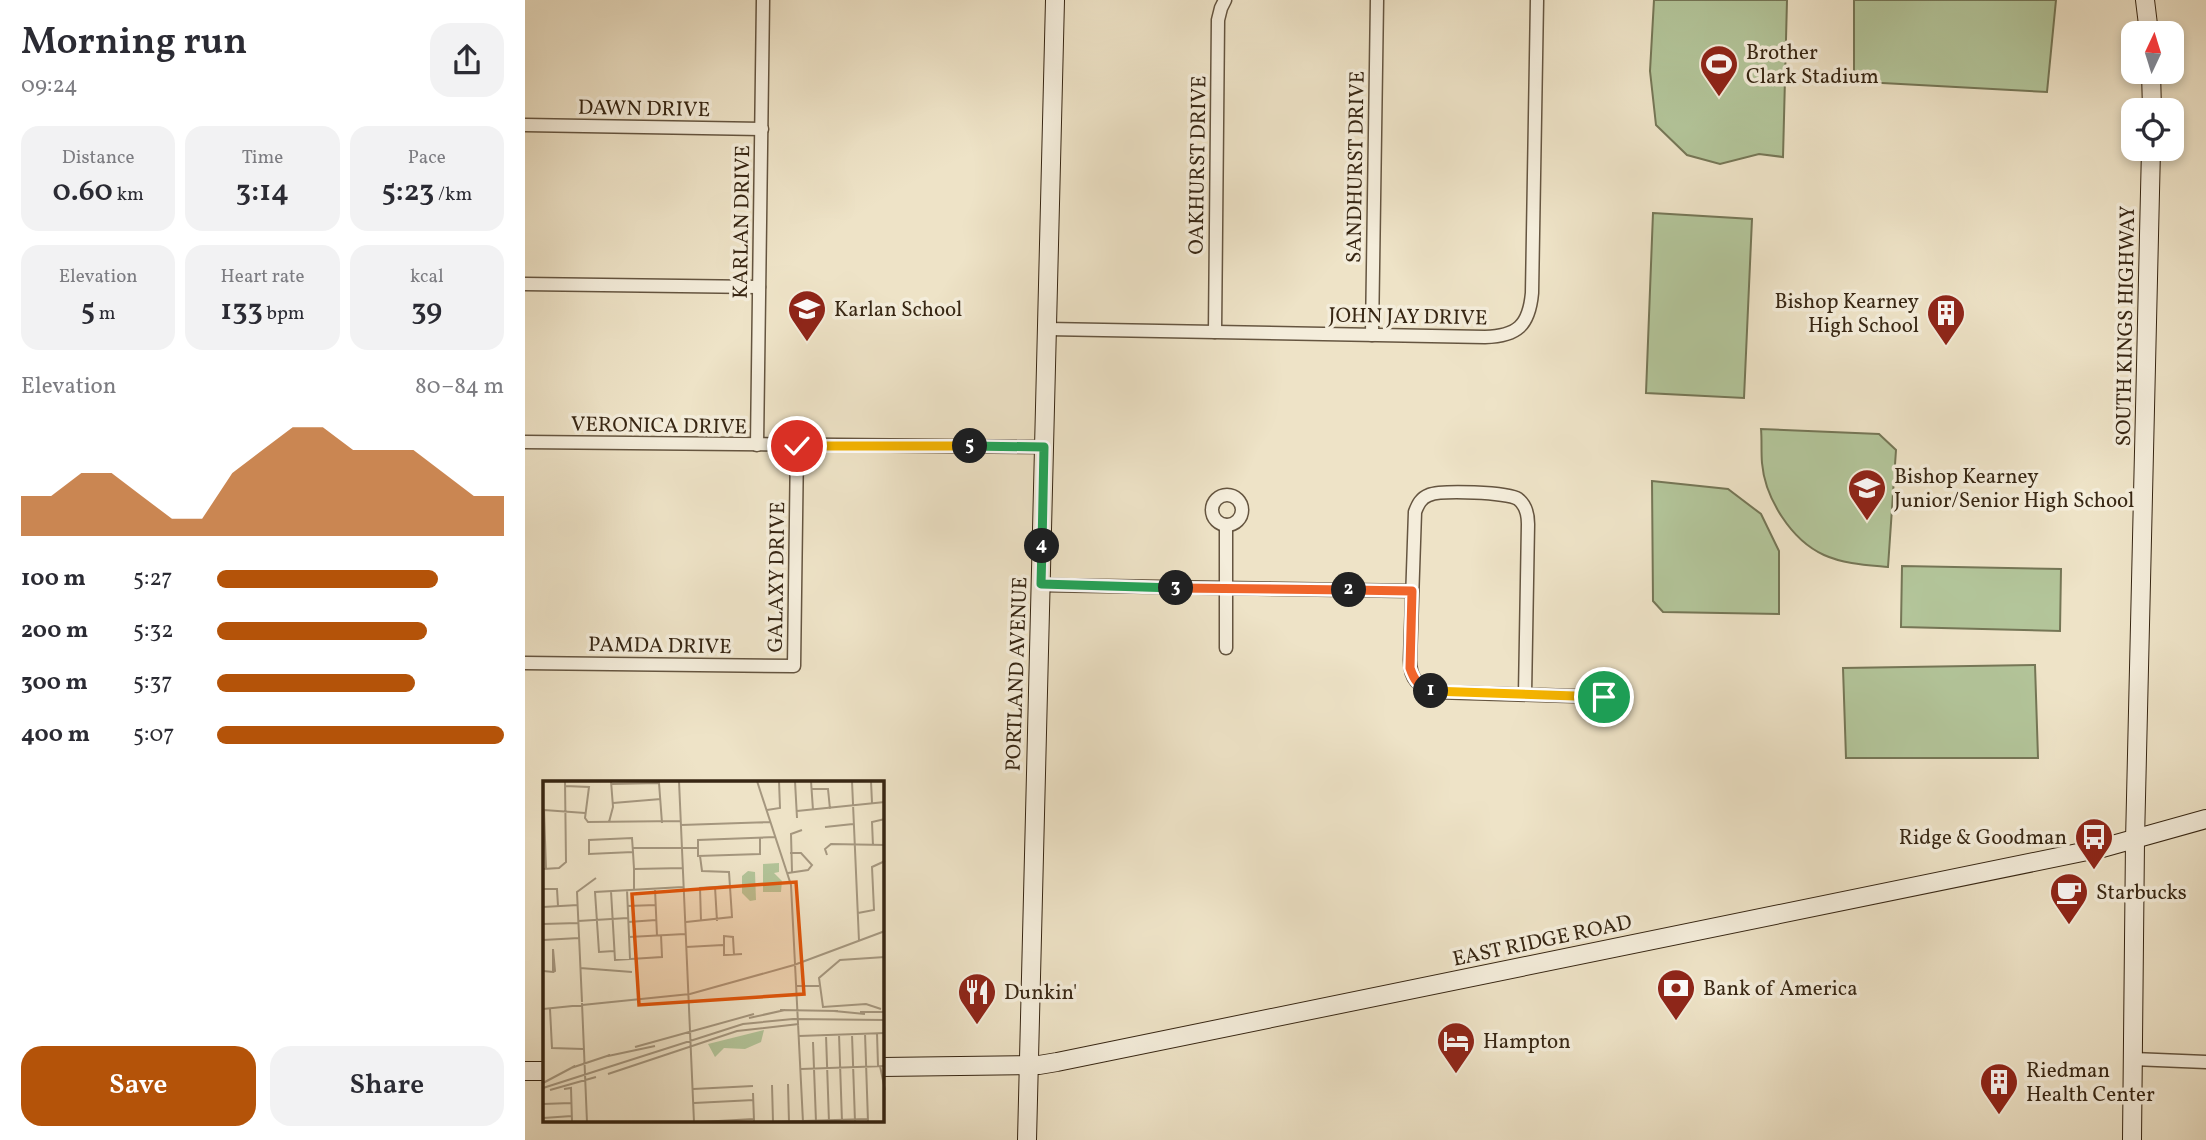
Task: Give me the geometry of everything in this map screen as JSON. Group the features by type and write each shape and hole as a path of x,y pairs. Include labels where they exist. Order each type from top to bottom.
{"main road":[{"name":"PORTLAND AVENUE","path":"1027,1140 1055,0"},
{"path":"2145,0 2148,21"},
{"name":"SOUTH KINGS HIGHWAY","path":"2132,1140 2135,841 2151,161"},
{"name":"EAST RIDGE ROAD","path":"884,1067 1049,1064 2135,841 2206,819"},
{"path":"525,1071 543,1071"}],"street":[{"name":"KARLAN DRIVE","path":"757,445 763,0"},
{"name":"OAKHURST DRIVE","path":"1215,332 1218,20 1226,0"},
{"name":"SANDHURST DRIVE","path":"1372,335 1377,0"},
{"name":"JOHN JAY DRIVE","path":"1047,329 1499,337 1510,335 1525,321 1532,293 1537,0"},
{"name":"DAWN DRIVE","path":"525,125 762,129"},
{"path":"525,284 759,286"},
{"name":"VERONICA DRIVE","path":"525,442 1044,447"},
{"name":"GALAXY DRIVE","path":"794,666 797,446"},
{"path":"1525,694 1527,510 1520,500 1507,495 1435,493 1423,498 1415,512 1412,591 1410,668 1418,685 1436,692 1604,697"},
{"path":"1226,525 1226,649"},
{"path":"1041,584 1412,591"},
{"name":"PAMDA DRIVE","path":"525,663 794,666"},
{"path":"2133,1059 2206,1062"}],"green space":[{"name":"Brother Clark Stadium","path":"1654,0 1787,0 1783,157 1759,154 1720,164 1687,155 1656,125 1650,71"},
{"path":"1854,0 2056,0 2047,92 1864,82 1854,73"},
{"path":"1653,213 1752,219 1744,398 1646,393"},
{"path":"1761,429 1879,434 1896,450 1888,567 1856,564 1824,555 1791,529 1768,490 1762,459"},
{"path":"1652,481 1728,489 1761,514 1779,551 1779,614 1663,612 1653,601"},
{"path":"1902,566 2061,569 2060,631 1901,627"},
{"path":"2035,665 2038,758 1846,758 1843,668"}],"place":[{"name":"Brother Clark Stadium","path":"1719,98"},
{"name":"Karlan School","path":"807,343"},
{"name":"Bishop Kearney High School","path":"1946,347"},
{"name":"Bishop Kearney Junior/Senior High School","path":"1867,522"},
{"name":"Ridge & Goodman","path":"2094,871"},
{"name":"Starbucks","path":"2069,926"},
{"name":"Bank of America","path":"1676,1022"},
{"name":"Dunkin'","path":"977,1026"},
{"name":"Hampton","path":"1456,1075"},
{"name":"Riedman Health Center","path":"1999,1116"}],"route":[{"path":"797,446 1044,447 1041,584 1412,591 1410,668 1418,685 1426,690 1604,697"}]}
